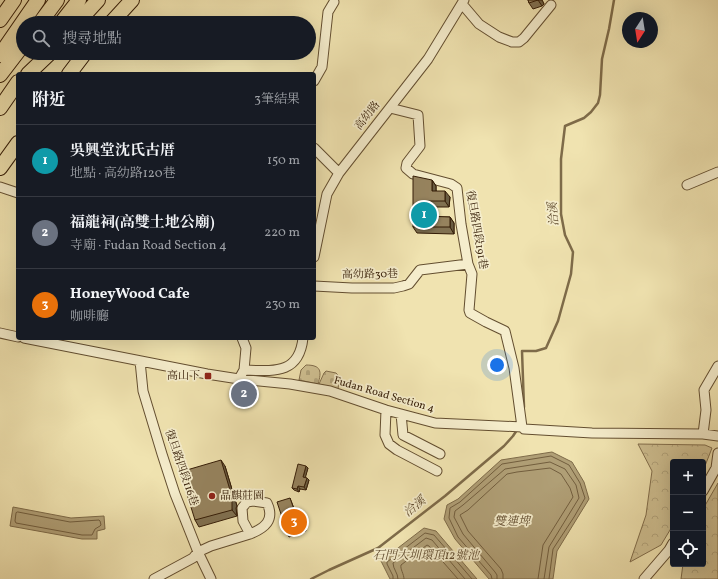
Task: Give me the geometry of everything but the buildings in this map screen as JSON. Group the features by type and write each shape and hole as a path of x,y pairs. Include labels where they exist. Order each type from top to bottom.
{"highway":[{"path":"0,20 14,0"},
{"path":"27,16 38,0"},
{"path":"45,16 57,0"},
{"path":"66,16 79,0"},
{"path":"83,16 98,0"},
{"path":"117,16 132,0"},
{"path":"0,55 16,32"},
{"path":"0,74 16,54"},
{"path":"25,72 34,60"},
{"path":"30,72 43,60"},
{"path":"71,72 80,60"},
{"path":"0,108 16,85"},
{"path":"0,168 16,146"}],"street":[{"path":"316,78 322,67 328,12 334,2"},
{"path":"463,2 479,24 499,37 512,42 519,42 524,38 551,5"},
{"name":"高幼路","path":"316,248 327,194 339,173 428,59 463,2"},
{"name":"復旦路四段191巷","path":"390,108 418,115 420,146 407,163 406,168 414,174 451,184 457,188 461,224 468,264 472,274 469,310 470,313 480,319 505,331 514,368 523,428"},
{"path":"316,150 339,173"},
{"path":"687,185 718,172"},
{"path":"0,187 16,192"},
{"name":"高幼路30巷","path":"316,286 394,288 409,284 420,270 468,264"},
{"path":"0,333 16,337"},
{"name":"Fudan Road Section 4","path":"40,340 183,370 239,379 290,384 323,390 386,410 435,423 592,433 703,434 718,436"},
{"path":"239,379 244,370 246,348 243,340"},
{"path":"244,370 275,371 288,367 296,359 302,347 303,340"},
{"name":"復旦路四段116巷","path":"140,361 143,391 175,494 198,552 211,579"},
{"path":"703,434 706,410 704,390 718,366"},
{"path":"386,410 385,435 389,444 397,450 437,471"},
{"path":"401,414 403,435 440,454"},
{"path":"706,486 716,468 718,452"},
{"path":"154,579 193,558 198,552 211,546 250,534"},
{"path":"644,579 670,548"}],"green space":[{"path":"306,365 315,366 319,370 320,376 318,384 299,380 301,370"},
{"path":"326,371 336,373 338,375 338,389 319,384"},
{"path":"638,444 705,445 712,448 706,463 706,459 670,459 670,530 661,545 630,562 646,515 652,471"},
{"path":"718,483 718,579 681,579 683,567 706,567 706,504"}],"water":[{"name":"雙連埤","path":"552,452 572,462 584,482 589,499 557,551 553,579 489,579 455,539 444,519 447,505 458,499 501,460"},
{"path":"13,507 71,518 104,516 105,529 97,531 97,539 82,539 10,526"},
{"name":"石門大圳環頂12號池","path":"424,528 436,531 477,579 390,579 381,561"}],"waterway":[{"name":"洽溪","path":"524,407 522,351 536,351 546,348 558,321 571,274 573,252 565,235 561,214 561,159 565,126 584,118 598,103 600,95 602,59 614,0"},
{"name":"洽溪","path":"311,579 378,548 445,496 504,446 517,430"}],"place":[{"name":"吳興堂沈氏古厝","path":"424,215"},
{"name":"高山下","path":"208,376"},
{"name":"福龍祠(高雙土地公廟)","path":"244,394"},
{"name":"晶麒莊園","path":"212,496"},
{"name":"HoneyWood Cafe","path":"294,522"}]}
